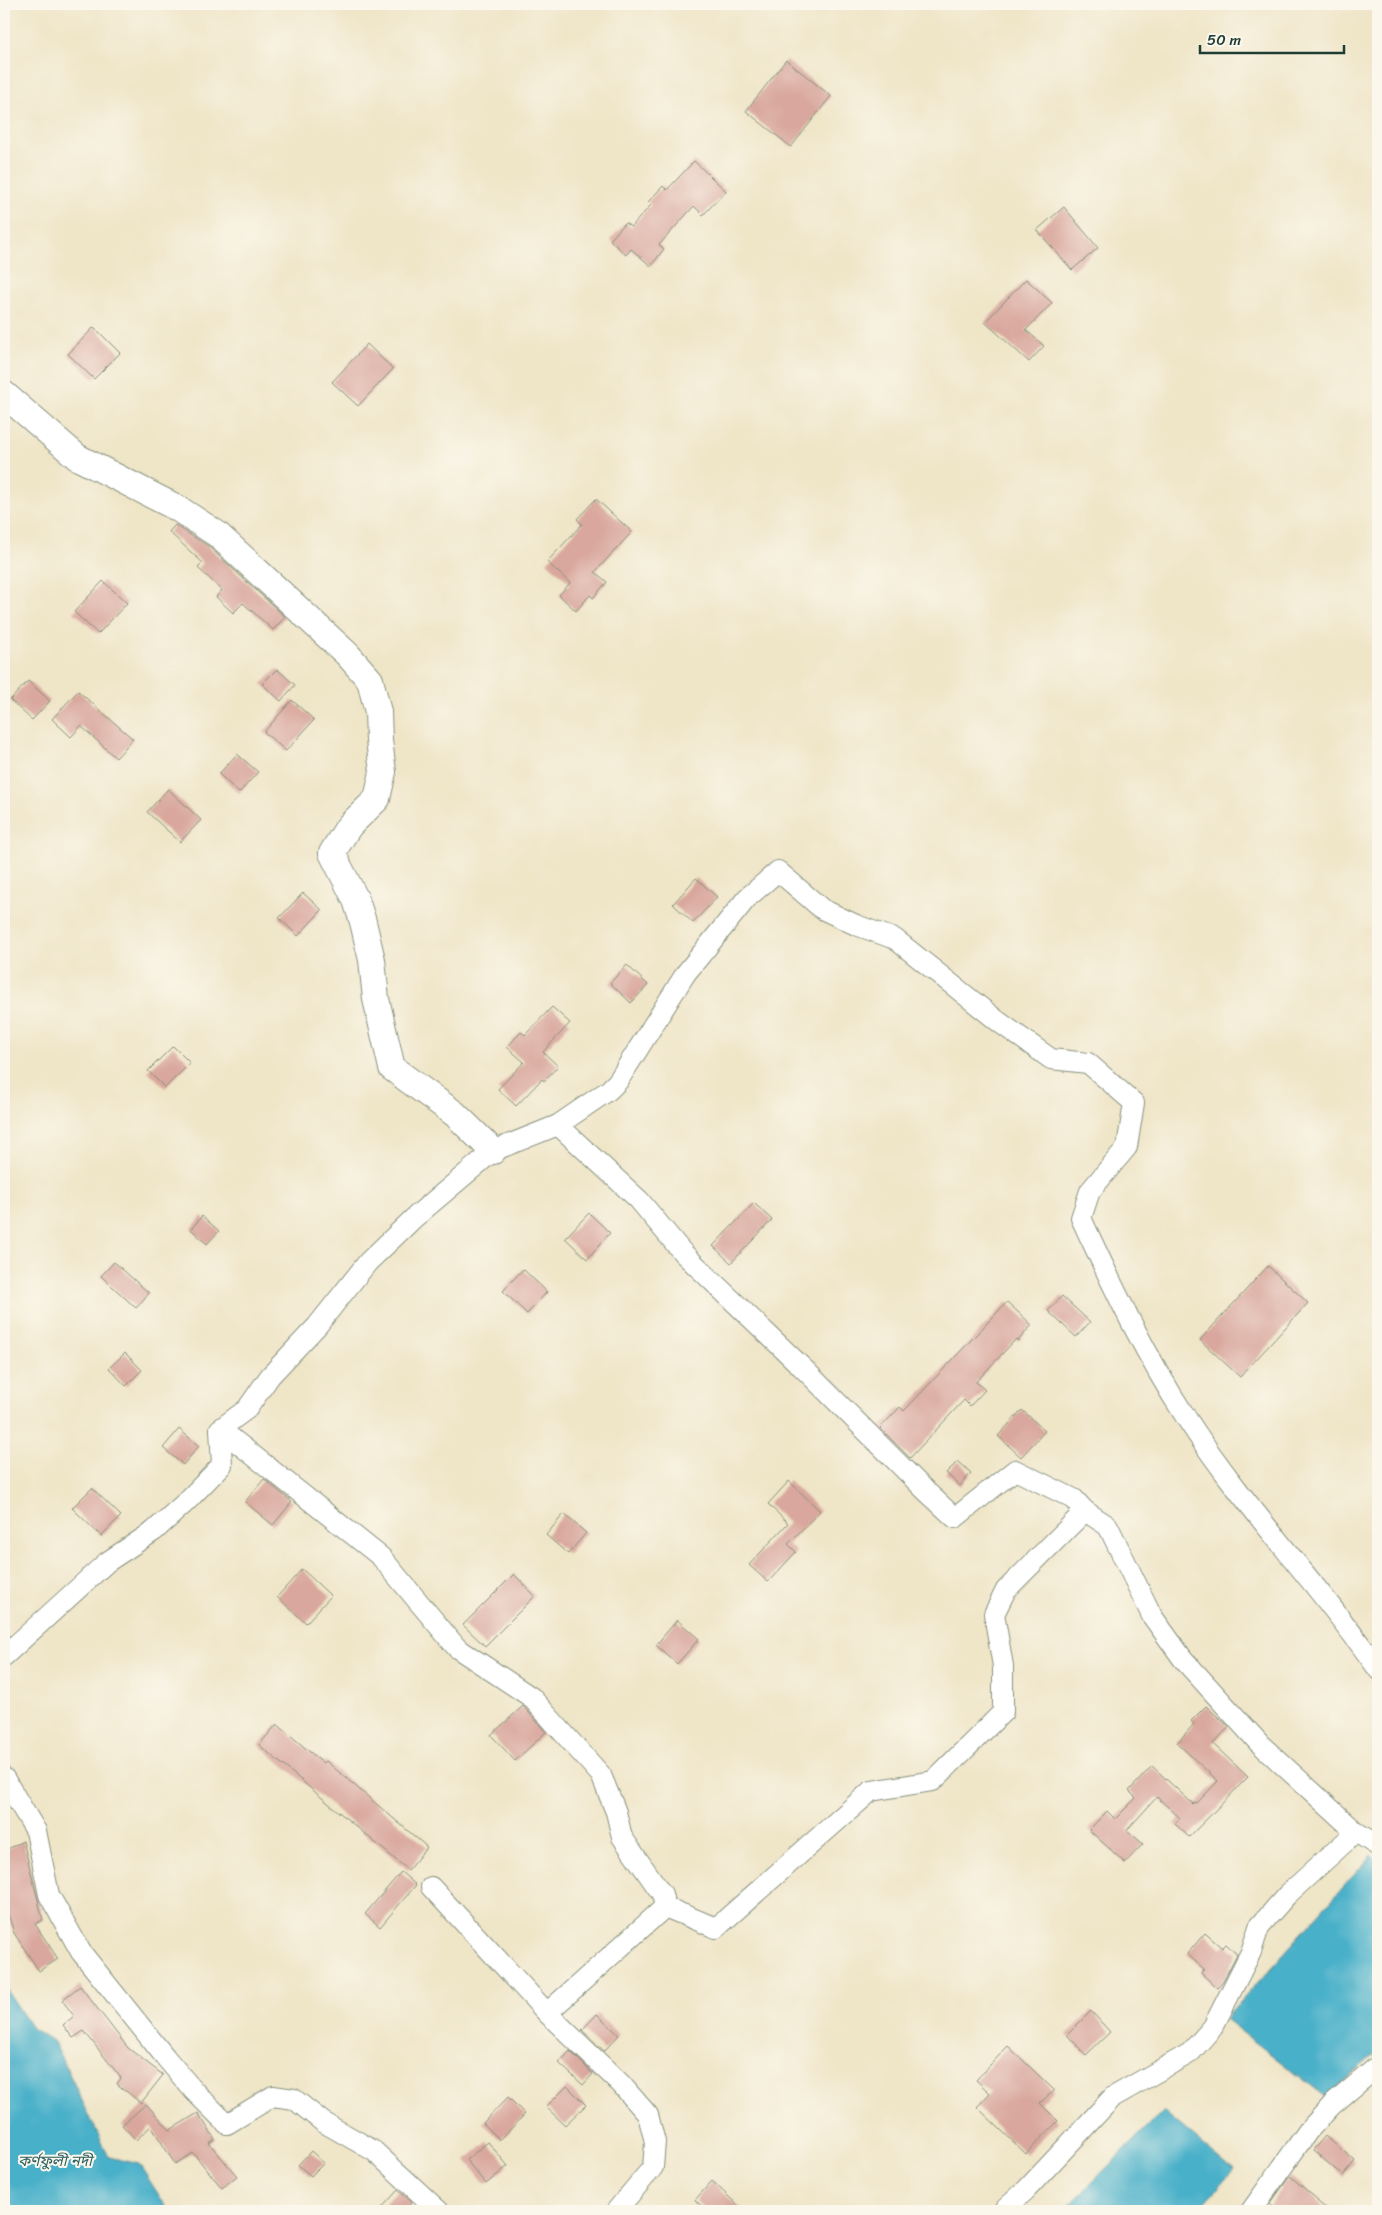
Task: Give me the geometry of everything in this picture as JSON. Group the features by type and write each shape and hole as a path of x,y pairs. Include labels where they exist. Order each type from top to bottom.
{"street":[{"path":"4,394 77,457 177,508 217,534 347,654 370,680 378,712 379,740 384,772 377,799 349,826 332,853 356,900 363,922 372,960 376,999 392,1068 455,1114 493,1150"},
{"path":"220,1429 247,1408 270,1376 317,1326 368,1262 415,1217 493,1150 558,1125 609,1090 618,1081 686,973 747,898 778,871 822,909 856,925 895,939 999,1022 1051,1059 1088,1063 1134,1103 1127,1148 1090,1191 1080,1218 1141,1344 1188,1420 1242,1494 1357,1638 1378,1669"},
{"path":"558,1125 639,1200 683,1253 955,1518 1015,1470 1074,1499 1085,1511 1108,1526 1152,1616 1183,1659 1259,1743 1356,1832 1378,1846"},
{"path":"4,1656 107,1562 154,1531 222,1465 220,1429"},
{"path":"220,1429 381,1557 457,1648 531,1697 601,1775 616,1812 622,1837 662,1894 665,1907"},
{"path":"665,1907 716,1928 871,1791 933,1781 1003,1712 1003,1666 994,1614 1006,1590 1085,1511"},
{"path":"4,1778 36,1831 49,1895 81,1952 166,2058 227,2124 273,2096 294,2099 323,2122 374,2151 439,2211"},
{"path":"1002,2211 1026,2190 1113,2097 1190,2053 1213,2027 1251,1952 1259,1927 1286,1895 1356,1832"},
{"path":"431,1887 547,2013 621,2084 648,2116 655,2142 653,2167 616,2211"},
{"path":"547,2013 665,1907"},
{"path":"1251,2211 1308,2131 1332,2105 1378,2066"}],"water":[{"path":"1372,1855 1378,1862 1378,2051 1326,2097 1225,2019"},
{"name":"কর্ণফুলী নদী","path":"4,1986 32,2028 54,2042 109,2157 139,2164 169,2211 4,2211"},
{"path":"1163,2111 1234,2170 1196,2211 1064,2211"}],"building":[{"path":"786,60 831,96 791,147 746,111"},
{"path":"694,161 726,191 703,215 694,206 659,245 664,249 651,266 631,249 626,255 610,240 625,223 631,227 651,205 648,202 663,186 667,190"},
{"path":"1064,207 1098,248 1072,270 1037,230"},
{"path":"1026,279 1052,303 1026,330 1044,346 1029,362 985,322"},
{"path":"94,327 120,353 94,379 68,354"},
{"path":"367,344 393,369 358,406 332,382"},
{"path":"596,499 632,532 595,572 607,582 593,598 590,595 576,611 559,595 570,583 547,562 582,524 577,519"},
{"path":"175,525 208,546 285,617 273,630 243,603 233,613 216,597 222,590 198,568 203,563 169,532"},
{"path":"103,581 127,603 98,634 74,612"},
{"path":"277,669 295,685 281,701 262,684"},
{"path":"28,681 50,701 32,720 10,700"},
{"path":"78,691 133,739 116,758 81,726 71,737 52,719"},
{"path":"292,700 314,720 286,751 264,732"},
{"path":"237,754 258,772 239,793 219,774"},
{"path":"168,789 201,820 180,842 147,812"},
{"path":"696,878 717,897 693,923 673,904"},
{"path":"303,893 322,910 298,936 279,918"},
{"path":"627,965 648,985 631,1003 610,983"},
{"path":"552,1007 570,1023 543,1052 558,1066 544,1081 542,1079 516,1106 498,1089 524,1062 507,1047 521,1032 525,1035"},
{"path":"173,1046 190,1063 165,1088 148,1071"},
{"path":"754,1203 772,1220 731,1263 713,1246"},
{"path":"589,1213 610,1233 587,1259 565,1238"},
{"path":"202,1216 219,1231 207,1244 191,1229"},
{"path":"114,1262 149,1293 136,1308 101,1276"},
{"path":"1268,1266 1308,1303 1240,1377 1200,1340"},
{"path":"523,1269 547,1292 527,1314 503,1291"},
{"path":"1062,1296 1090,1322 1076,1337 1048,1311"},
{"path":"1007,1302 1032,1325 1018,1341 1016,1339 976,1382 985,1390 970,1406 964,1400 910,1458 880,1428 900,1407 904,1411"},
{"path":"125,1353 142,1370 126,1386 109,1368"},
{"path":"1022,1410 1045,1431 1021,1457 998,1436"},
{"path":"179,1429 199,1446 183,1465 163,1448"},
{"path":"958,1461 971,1473 960,1486 946,1473"},
{"path":"264,1479 292,1502 273,1525 245,1502"},
{"path":"789,1481 820,1511 788,1544 796,1552 768,1582 749,1565 788,1523 768,1504"},
{"path":"92,1488 121,1516 101,1536 72,1508"},
{"path":"564,1514 586,1533 568,1554 546,1535"},
{"path":"302,1569 331,1596 306,1623 277,1597"},
{"path":"514,1574 535,1596 485,1646 463,1625"},
{"path":"677,1620 699,1639 677,1664 656,1645"},
{"path":"523,1706 546,1732 515,1761 491,1735"},
{"path":"1206,1706 1229,1727 1213,1744 1248,1777 1189,1837 1175,1824 1180,1818 1157,1797 1127,1830 1143,1844 1125,1863 1089,1830 1107,1811 1115,1819 1136,1798 1129,1791 1152,1766 1193,1804 1197,1803 1218,1781 1177,1743 1194,1724 1191,1721"},
{"path":"277,1724 323,1763 326,1761 427,1847 408,1870 259,1745"},
{"path":"23,1841 43,1920 35,1924 58,1959 39,1971 14,1933 4,1901 4,1851"},
{"path":"401,1872 416,1885 380,1927 365,1914"},
{"path":"1205,1933 1222,1948 1226,1944 1237,1954 1223,1981 1217,1988 1201,1973 1204,1969 1187,1954"},
{"path":"80,1986 128,2048 163,2075 141,2103 117,2084 121,2078 84,2031 73,2038 63,2025 74,2016 62,2000"},
{"path":"1091,2011 1110,2032 1086,2055 1067,2035"},
{"path":"597,2014 619,2035 604,2051 582,2030"},
{"path":"1008,2046 1054,2090 1040,2103 1058,2121 1026,2154 977,2107 990,2093 976,2080"},
{"path":"570,2051 593,2074 583,2085 559,2063"},
{"path":"567,2086 586,2105 565,2125 546,2107"},
{"path":"508,2097 525,2114 500,2140 483,2123"},
{"path":"146,2104 170,2130 198,2113 215,2139 209,2143 237,2176 222,2188 193,2153 175,2164 151,2126 136,2140 122,2125"},
{"path":"1325,2136 1355,2161 1343,2176 1313,2150"},
{"path":"488,2142 508,2166 486,2184 466,2160"},
{"path":"311,2151 324,2163 311,2176 298,2165"},
{"path":"1290,2176 1329,2211 1278,2211 1270,2204"},
{"path":"712,2181 744,2211 707,2211 695,2200"},
{"path":"398,2190 412,2202 403,2211 379,2211"}]}
